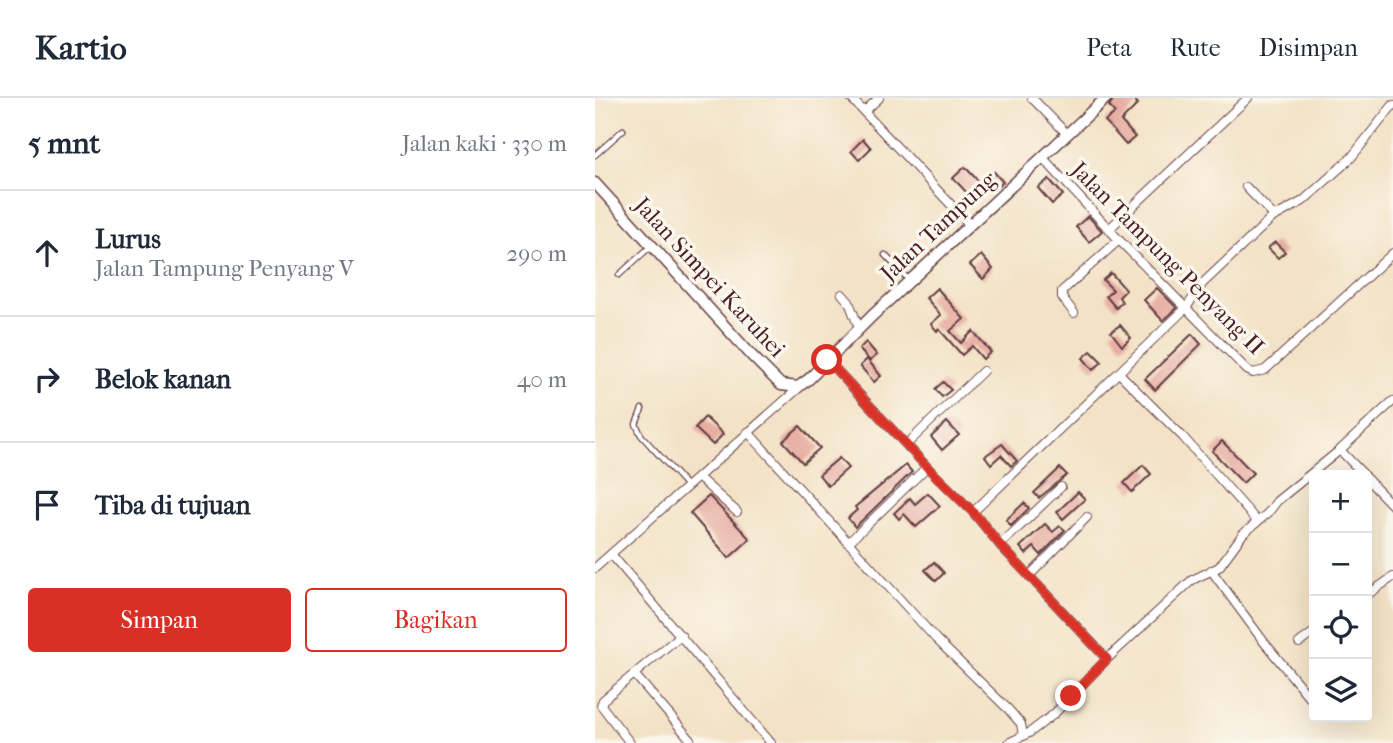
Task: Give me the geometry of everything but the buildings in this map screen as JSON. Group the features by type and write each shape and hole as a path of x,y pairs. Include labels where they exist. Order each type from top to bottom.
{"main road":[{"name":"Jalan Tampung","path":"800,387 859,328 1106,98"},
{"name":"Jalan Simpei Karuhei","path":"595,183 775,379 786,387 800,387"}],"street":[{"path":"851,98 970,225"},
{"path":"865,112 879,98"},
{"path":"1031,98 1067,134"},
{"path":"1109,229 1248,98"},
{"path":"973,512 1186,308 1203,283 1274,216 1303,201 1351,158 1393,105"},
{"name":"Jalan Tampung Penyang II","path":"1043,158 1247,370 1258,373 1265,370 1393,253"},
{"path":"1246,187 1274,216"},
{"path":"1074,313 1062,296 1062,291 1119,240"},
{"path":"842,294 849,302 859,328"},
{"path":"827,360 973,512 1000,545 1107,659"},
{"path":"907,444 983,370"},
{"path":"1119,373 1183,437 1257,520"},
{"path":"595,568 800,387"},
{"path":"1007,743 1041,726 1054,715 1107,659 1192,580 1222,563 1237,541 1257,520 1265,516 1277,501 1340,450 1393,401"},
{"path":"748,432 936,639 1009,710 1021,724 1023,736"},
{"path":"1340,450 1359,470"},
{"path":"848,543 927,467"},
{"path":"699,478 737,512"},
{"path":"1372,484 1393,506"},
{"path":"1000,545 1061,487"},
{"path":"1029,576 1087,517"},
{"path":"611,554 771,743"},
{"path":"1211,570 1309,697"},
{"path":"1372,592 1393,577"},
{"path":"630,743 601,705 603,699 681,635"},
{"path":"1299,643 1309,636"},
{"path":"635,675 690,739"}],"lane":[{"path":"595,155 623,130"},
{"path":"619,275 652,245"},
{"path":"885,255 910,281"},
{"path":"642,409 637,419 638,429 688,488"}],"route":[{"path":"827,360 973,512 1000,545 1107,659 1071,696"}]}
